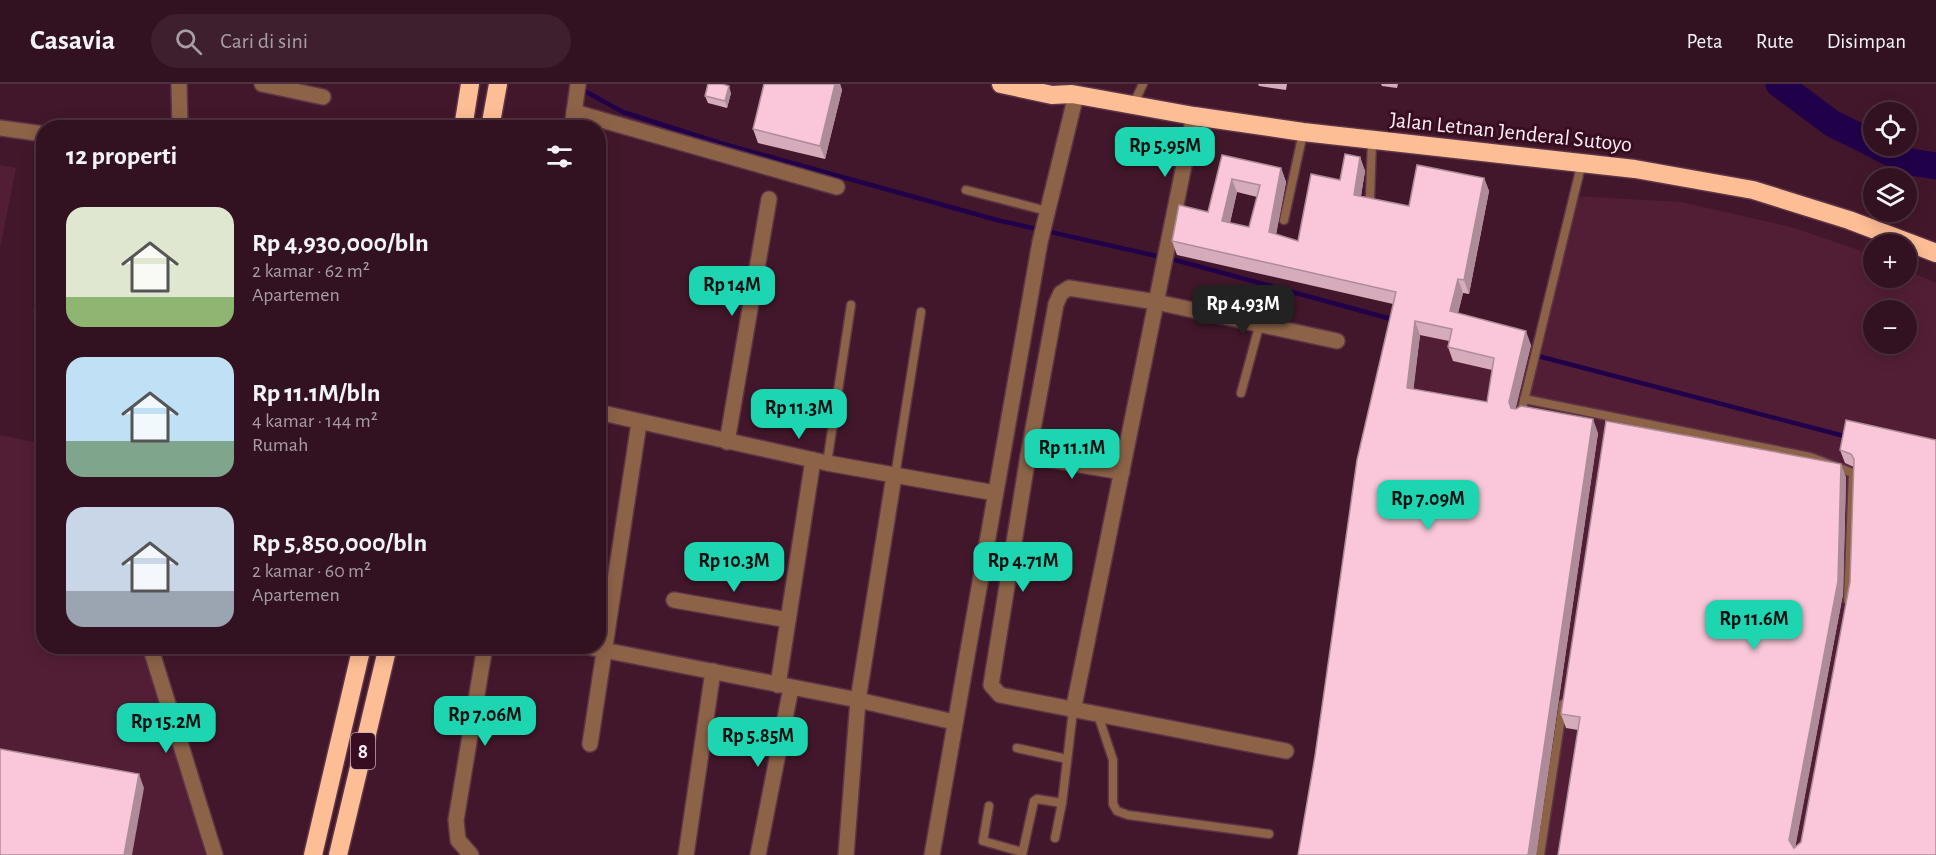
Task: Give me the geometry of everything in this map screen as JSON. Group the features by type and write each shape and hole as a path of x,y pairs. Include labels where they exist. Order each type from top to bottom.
{"highway":[{"path":"464,120 470,84"},
{"name":"Jalan Letnan Jenderal Sutoyo","path":"1000,84 1052,95 1069,91 1194,116 1304,132 1582,162 1753,190 1849,220 1936,253"},
{"path":"491,120 497,87"},
{"name":"8","path":"313,855 360,654"},
{"name":"8","path":"338,855 386,654"}],"street":[{"path":"179,84 180,120"},
{"path":"262,84 323,97"},
{"path":"578,84 573,114 595,120"},
{"path":"932,855 994,493 1069,91"},
{"path":"1073,711 1194,116"},
{"path":"606,123 837,187"},
{"path":"0,128 36,133"},
{"path":"727,442 769,199"},
{"path":"1286,751 1000,695 991,685 1028,456 1056,304 1061,293 1069,288 1156,302 1337,341"},
{"path":"606,414 820,461 994,493"},
{"path":"606,644 639,423"},
{"path":"1028,456 1122,472"},
{"path":"758,855 785,686 788,620 820,461"},
{"path":"846,855 858,700 895,476"},
{"path":"674,600 788,620"},
{"path":"606,651 858,700 954,722"},
{"path":"152,654 215,855"},
{"path":"471,855 458,840 456,820 484,654"},
{"path":"590,744 605,654"},
{"path":"686,855 713,671"}],"lane":[{"path":"1134,105 1143,84"},
{"path":"1284,220 1304,132"},
{"path":"1370,198 1372,139"},
{"path":"1520,417 1582,162"},
{"path":"966,190 1046,216"},
{"path":"820,461 851,305"},
{"path":"895,476 921,312"},
{"path":"1241,393 1260,323"},
{"path":"1524,399 1810,457 1853,473 1846,607"},
{"path":"1605,428 1607,416"},
{"path":"1540,855 1565,691"},
{"path":"1055,838 1062,802 1073,711"},
{"path":"1098,715 1111,749 1113,804 1117,811 1269,834"},
{"path":"1017,748 1067,759"},
{"path":"989,806 982,841 1022,853 1034,801 1037,799 1062,802"}],"shaded area":[{"path":"0,165 16,168 0,248"},
{"path":"1573,196 1681,202 1791,227 1863,252 1863,288 1917,288 1917,274 1936,283 1936,855 1306,855 1400,310 1536,346"},
{"path":"0,435 36,443 36,654 147,654 205,855 0,855"}],"building":[{"path":"708,84 729,86 725,101 705,96"},
{"path":"764,84 835,84 820,146 753,129"},
{"path":"1345,154 1360,157 1354,195 1409,206 1417,165 1484,178 1464,280 1458,279 1450,311 1526,331 1509,402 1511,408 1516,409 1521,406 1593,419 1528,855 1298,855 1315,756 1357,460 1396,292 1172,241 1179,205 1208,212 1222,155 1281,168 1269,232 1298,241 1311,174 1340,180","holes":["1232,179 1260,185 1249,227 1222,221","1415,321 1452,329 1448,347 1494,358 1487,402 1407,388"]},
{"path":"1846,420 1936,440 1936,855 1558,855 1580,717 1561,714 1606,421 1841,464 1838,581 1789,840 1794,848 1801,842 1850,582 1854,459 1851,454 1840,450"},
{"path":"0,749 139,774 124,855 0,855"}],"waterway":[{"path":"1779,84 1833,124 1863,139"},
{"path":"579,88 623,112 720,143 997,220 1179,261 1395,320"},
{"path":"1898,156 1910,162 1936,166"},
{"path":"1534,355 1848,437"}]}
